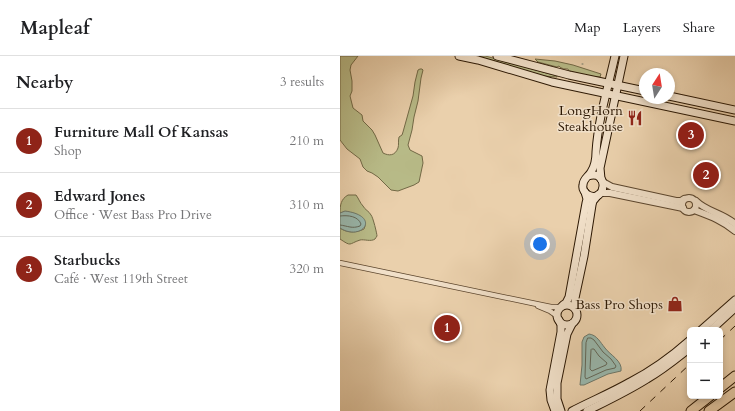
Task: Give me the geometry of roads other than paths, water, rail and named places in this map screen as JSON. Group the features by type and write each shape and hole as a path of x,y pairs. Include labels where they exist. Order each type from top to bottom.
{"highway":[{"path":"723,386 735,376"},
{"path":"709,411 735,392"},
{"path":"691,411 706,399"}],"main road":[{"path":"459,56 496,65 552,82 735,121"},
{"path":"497,56 568,75 639,90"},
{"path":"555,411 551,400 550,390 561,332 558,310 566,303 569,297 587,199 583,189 583,184 584,180 593,170 595,162 598,135 615,56"},
{"path":"561,411 557,399 557,383 567,334 577,317 575,298 593,201 603,188 600,168 624,56"},
{"path":"675,97 735,110"},
{"path":"588,176 595,175 602,180"},
{"path":"585,192 591,196 599,194"},
{"path":"704,327 735,300"},
{"path":"562,306 569,305 575,308"},
{"path":"714,327 735,308"},
{"path":"558,318 560,323 566,325 572,324"},
{"path":"572,411 646,373 687,343"},
{"path":"587,411 648,379 687,350"}],"street":[{"path":"602,180 612,187 676,202 690,197 704,208 722,215 735,224"},
{"path":"599,194 610,193 683,208 689,212 694,210 720,220 735,231"},
{"path":"683,208 682,204 684,200"},
{"path":"694,210 696,201"},
{"path":"340,263 551,307 562,306"},
{"path":"529,302 550,311 558,318"}],"water":[{"path":"345,211 363,218 365,227 355,232 340,228 340,213"},
{"path":"589,334 596,337 607,351 618,361 621,371 608,374 584,385 580,385 582,342 584,337"}],"railway":[{"path":"723,337 735,326"},
{"path":"640,411 687,367"}],"place":[{"name":"LongHorn Steakhouse","path":"635,118"},
{"name":"Starbucks","path":"691,135"},
{"name":"Edward Jones","path":"706,175"},
{"name":"Bass Pro Shops","path":"675,304"},
{"name":"Furniture Mall Of Kansas","path":"447,328"}]}
